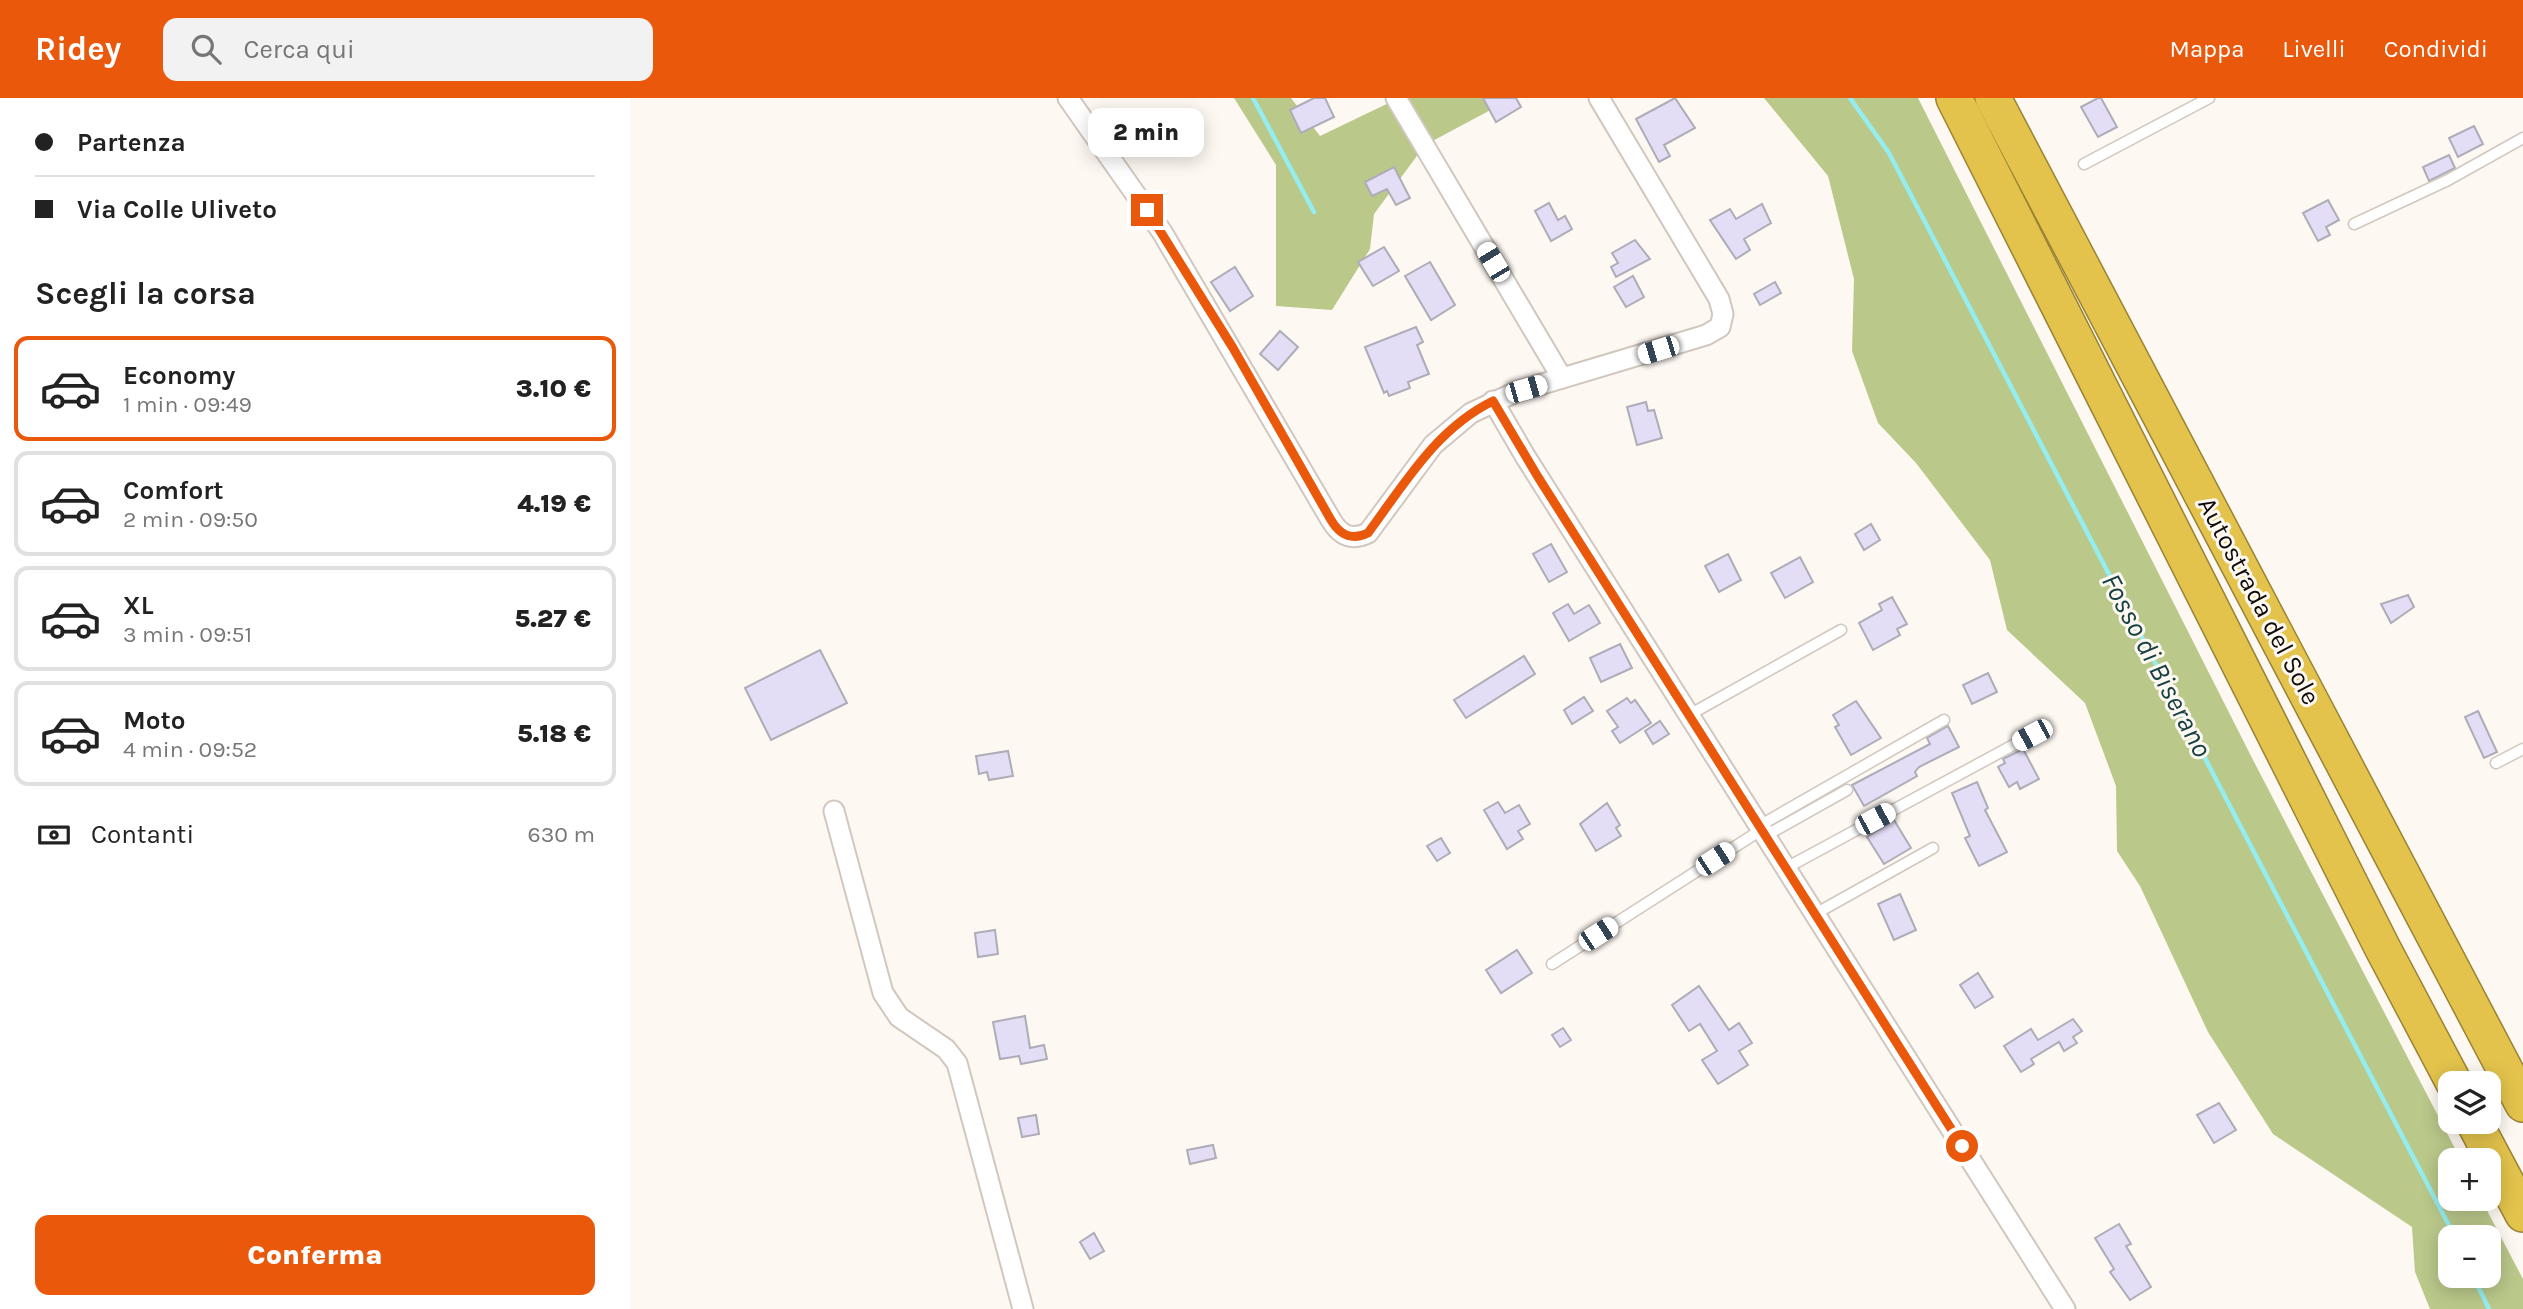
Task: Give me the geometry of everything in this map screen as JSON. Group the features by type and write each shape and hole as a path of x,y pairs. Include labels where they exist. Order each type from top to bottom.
{"highway":[{"name":"Autostrada del Sole","path":"1954,98 2382,947 2448,1071"},
{"name":"Autostrada del Sole","path":"1993,98 2523,1104"},
{"path":"2480,1134 2523,1214"}],"street":[{"path":"1068,98 1162,232 1331,520 1344,535 1354,537 1368,533 1433,445 1460,419 1493,401 1717,330 1723,319 1719,299 1599,98"},
{"path":"1396,98 1562,379"},
{"path":"1493,401 2065,1309"},
{"path":"834,810 883,993 899,1017 946,1049 959,1070 1023,1309"}],"lane":[{"path":"2084,164 2209,98"},
{"path":"2354,224 2448,180 2523,138"},
{"path":"1689,715 1841,630"},
{"path":"1552,964 1762,830 1944,720"},
{"path":"1786,868 2032,735"},
{"path":"2496,763 2523,749"},
{"path":"1762,830 1847,790"},
{"path":"1815,914 1933,848"}],"green space":[{"path":"1234,98 1291,98 1320,136 1399,98 1513,98 1425,145 1374,214 1370,249 1332,310 1276,306 1276,165"},
{"path":"1764,98 1918,98 2252,758 2438,1116 2438,1134 2447,1134 2455,1148 2438,1148 2438,1211 2487,1211 2495,1225 2438,1225 2438,1288 2501,1288 2501,1237 2523,1279 2523,1309 2430,1309 2415,1272 2412,1227 2273,1134 2208,1032 2140,886 2117,851 2116,786 2085,703 2007,630 1990,560 1916,463 1878,423 1852,351 1854,279 1828,176"}],"building":[{"path":"1314,98 1325,98 1334,117 1301,133 1290,110"},
{"path":"1483,98 1516,98 1521,107 1496,122"},
{"path":"1675,98 1695,128 1664,145 1670,156 1659,162 1636,119"},
{"path":"2101,98 2117,127 2098,137 2081,107"},
{"path":"2474,126 2483,144 2458,157 2449,138"},
{"path":"2449,155 2455,168 2429,181 2423,167"},
{"path":"1394,167 1410,198 1396,205 1387,189 1372,196 1365,182"},
{"path":"2328,200 2339,220 2326,227 2330,235 2318,241 2303,213"},
{"path":"1549,203 1558,220 1565,216 1572,229 1551,241 1535,211"},
{"path":"1762,204 1771,223 1744,239 1750,250 1736,259 1710,220 1730,209 1736,219"},
{"path":"1635,240 1650,259 1616,277 1611,267 1618,263 1612,253"},
{"path":"1384,247 1399,271 1373,286 1358,262"},
{"path":"1430,262 1455,305 1431,320 1405,276"},
{"path":"1235,267 1253,296 1230,311 1211,282"},
{"path":"1633,276 1644,297 1626,307 1614,287"},
{"path":"1775,282 1781,293 1760,305 1754,294"},
{"path":"1416,327 1423,342 1417,345 1429,374 1408,382 1410,388 1389,396 1387,391 1384,393 1365,347"},
{"path":"1280,331 1298,347 1278,370 1260,354"},
{"path":"1646,402 1648,411 1654,410 1662,438 1637,445 1627,407"},
{"path":"1871,524 1880,540 1864,550 1855,534"},
{"path":"1551,544 1567,572 1549,582 1533,554"},
{"path":"1728,554 1741,580 1719,592 1705,566"},
{"path":"1800,557 1813,582 1785,598 1771,573"},
{"path":"2408,595 2414,607 2391,623 2381,604"},
{"path":"1892,597 1907,624 1897,629 1900,635 1873,650 1859,623 1882,610 1879,604"},
{"path":"1568,604 1574,614 1589,605 1600,623 1569,641 1553,613"},
{"path":"1620,644 1632,668 1601,682 1590,658"},
{"path":"820,650 847,703 771,740 745,688"},
{"path":"1524,656 1535,674 1466,718 1454,700"},
{"path":"1988,673 1997,692 1972,704 1963,685"},
{"path":"1584,697 1593,711 1572,724 1564,710"},
{"path":"1627,698 1631,703 1635,700 1651,723 1620,743 1612,731 1618,727 1607,711"},
{"path":"1856,701 1881,738 1851,755 1835,727 1839,725 1833,715"},
{"path":"2478,711 2497,752 2484,758 2465,717"},
{"path":"1660,721 1669,734 1653,744 1645,731"},
{"path":"1948,726 1959,747 1919,767 1915,772 1917,776 1864,806 1852,785 1930,744 1927,738"},
{"path":"2023,749 2039,779 2020,789 2017,782 2009,787 1998,767 2005,763 2003,759"},
{"path":"1008,751 1013,776 989,780 987,772 979,774 976,756"},
{"path":"1977,782 1988,808 1985,810 2007,852 1979,866 1965,838 1970,836 1952,793"},
{"path":"1498,802 1505,813 1519,805 1530,824 1518,831 1523,839 1507,849 1484,810"},
{"path":"1607,803 1620,825 1616,828 1621,836 1596,851 1580,824"},
{"path":"1894,820 1911,848 1884,864 1867,837"},
{"path":"1441,838 1450,853 1437,861 1427,846"},
{"path":"1900,894 1916,930 1894,940 1878,904"},
{"path":"995,930 998,954 978,957 975,933"},
{"path":"1517,950 1532,973 1501,993 1486,970"},
{"path":"1978,973 1993,997 1975,1008 1960,985"},
{"path":"1699,986 1729,1030 1739,1023 1752,1043 1739,1051 1748,1065 1718,1084 1702,1060 1717,1051 1700,1024 1689,1031 1672,1005"},
{"path":"1025,1016 1030,1048 1044,1045 1047,1059 1021,1064 1019,1056 1000,1059 993,1022"},
{"path":"2073,1019 2082,1031 2073,1037 2077,1043 2064,1051 2059,1042 2031,1059 2034,1064 2021,1072 2004,1046 2031,1029 2038,1040"},
{"path":"1563,1028 1571,1040 1560,1047 1552,1035"},
{"path":"2219,1103 2236,1130 2214,1143 2197,1115"},
{"path":"1036,1115 1039,1134 1022,1137 1018,1118"},
{"path":"1213,1145 1216,1158 1190,1164 1187,1150"},
{"path":"2119,1224 2131,1244 2126,1246 2151,1287 2130,1300 2110,1272 2114,1269 2095,1238"},
{"path":"1094,1233 1104,1251 1090,1259 1080,1242"}],"waterway":[{"path":"1253,98 1314,212"},
{"name":"Fosso di Biserano","path":"1850,98 1889,153 2449,1225"},
{"name":"Fosso di Biserano","path":"2479,1288 2489,1309"}],"route":[{"path":"1147,210 1233,348 1331,520 1344,535 1354,537 1368,533 1433,445 1450,427 1493,401 1538,477 1962,1146"}]}
